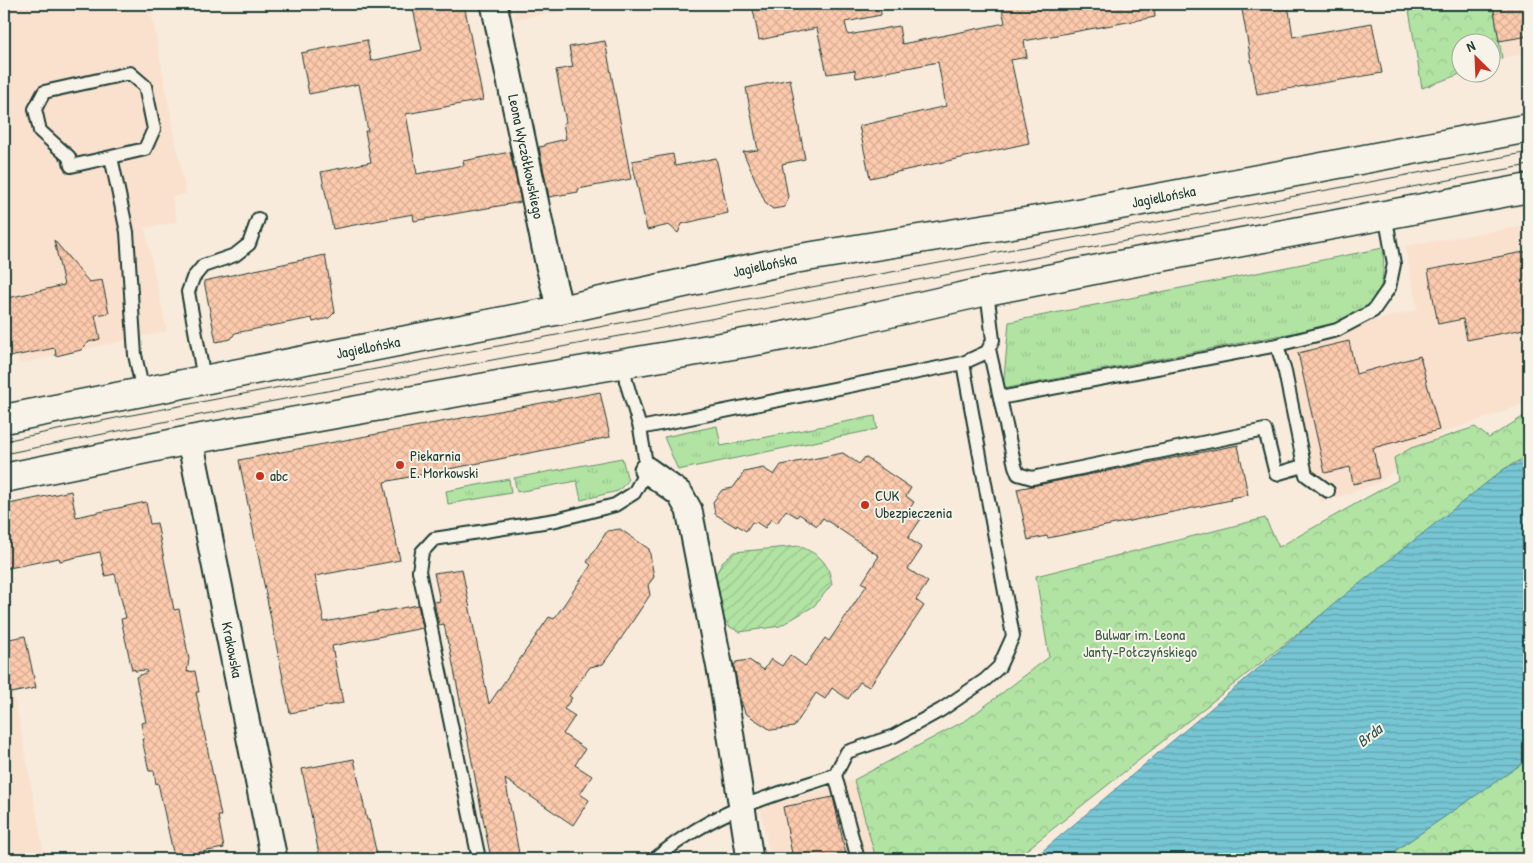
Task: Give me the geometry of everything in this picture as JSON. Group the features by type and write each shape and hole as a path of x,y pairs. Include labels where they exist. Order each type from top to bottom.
{"main road":[{"name":"Jagiellońska","path":"4,419 560,310 794,259 1052,218 1529,128"},
{"path":"4,478 190,440 814,330 987,291 1529,188"}],"street":[{"name":"Leona Wyczółkowskiego","path":"498,4 548,262 560,310"},
{"name":"Krakowska","path":"190,440 274,859"},
{"path":"647,470 680,494 689,510 722,679 750,859"}],"lane":[{"path":"130,73 145,86 154,129 146,149 111,157 71,166 69,157 40,131 35,109 44,92 130,73"},
{"path":"111,157 127,232 135,356 142,392"},
{"path":"1000,398 1277,345 1337,330 1373,311 1389,288 1394,264 1385,214"},
{"path":"204,379 188,292 193,278 203,266 235,255 249,244 258,219"},
{"path":"640,428 963,363 987,352 993,340 987,291"},
{"path":"1277,345 1306,475 1328,491"},
{"path":"989,349 1018,474 1032,478 1265,430 1276,474 1304,466"},
{"path":"479,859 419,571 422,552 434,539 556,520 615,505 634,492 647,470 640,428 626,381 624,363"},
{"path":"858,859 836,775 847,752 894,736 941,710 985,680 999,667 1013,636 963,363"},
{"path":"654,859 708,823 743,806 836,775"}],"shaded area":[{"path":"4,4 155,4 150,5 186,194 172,197 177,222 145,228 167,331 19,364 17,356 4,358"},
{"path":"513,4 608,4 515,19"},
{"path":"1493,4 1529,4 1529,53 1502,58 1500,32 1498,32"},
{"path":"1529,225 1529,399 1516,407 1440,434 1379,483 1321,503 1286,342 1417,310 1405,246"},
{"path":"4,649 20,725 45,859 4,859"},
{"path":"854,780 876,859 771,859 760,808"}],"green space":[{"path":"1408,4 1493,4 1498,32 1450,32 1450,78 1422,88"},
{"path":"1383,248 1381,286 1375,300 1365,311 1339,324 1003,389 1009,322"},
{"name":"Bulwar im. Leona Janty-Połczyńskiego","path":"1529,413 1529,455 1504,469 1015,859 876,859 854,780 968,719 1049,657 1036,576 1265,518 1279,547 1398,480 1394,458 1411,448 1475,427 1489,438"},
{"path":"875,416 877,429 678,470 664,437 717,426 721,446"},
{"path":"622,458 628,481 618,491 581,500 577,481 517,492 514,478"},
{"path":"509,479 511,493 448,504 446,491"},
{"path":"799,546 812,552 822,560 828,570 832,584 814,606 780,626 740,632 730,627 722,616 716,574 723,561 734,552"},
{"path":"1529,759 1529,859 1383,859"}],"water":[{"name":"Brda","path":"1529,458 1529,759 1383,859 1033,859 1340,599 1504,469"}],"building":[{"path":"412,4 464,4 483,100 406,114 417,174 464,165 463,161 510,152 521,202 414,221 413,214 333,229 321,172 371,162 365,131 368,131 359,84 309,94 301,53 367,40 371,61 422,50"},
{"path":"752,4 880,4 881,15 845,22 848,35 899,26 902,44 1005,23 1001,4 1154,4 1155,17 1024,41 1027,57 1011,60 1029,143 870,178 859,126 946,106 938,62 856,78 855,70 827,74 817,28 759,40"},
{"path":"1241,4 1288,4 1293,37 1372,23 1382,73 1257,94"},
{"path":"1493,4 1529,4 1529,36 1500,41 1500,32 1498,32"},
{"path":"605,41 631,179 578,189 578,192 549,197 539,147 566,139 563,123 566,122 556,70 573,67 569,47"},
{"path":"790,79 805,159 782,164 788,197 785,207 773,209 766,204 743,152 758,150 746,88"},
{"path":"673,154 675,166 716,158 728,213 682,224 678,233 669,225 647,230 632,161"},
{"path":"54,240 89,282 102,280 109,313 95,315 100,339 89,342 81,350 56,356 55,348 4,358 4,299 64,285"},
{"path":"1529,251 1529,328 1467,340 1463,319 1438,324 1428,270"},
{"path":"325,255 335,312 329,318 313,322 312,318 235,333 231,339 216,342 204,281"},
{"path":"1349,341 1356,374 1420,356 1439,430 1373,448 1379,478 1353,484 1350,467 1325,473 1298,353"},
{"path":"600,392 610,437 384,482 400,560 315,576 324,622 418,605 423,628 332,646 343,703 290,713 239,460"},
{"path":"1238,445 1248,495 1048,538 1047,536 1028,540 1017,489"},
{"path":"843,453 859,464 865,457 911,488 906,496 914,502 908,511 921,519 908,538 922,548 908,569 928,582 916,600 924,606 869,687 860,682 848,699 832,688 825,699 816,693 794,727 771,730 745,713 734,666 736,662 749,660 764,670 771,659 782,666 790,655 805,666 825,638 829,641 867,585 862,583 879,556 823,518 817,526 799,514 797,517 786,510 777,523 771,519 765,528 756,522 754,524 752,522 746,531 715,514 713,502 722,490 733,488 744,472 763,468 774,475 781,465"},
{"path":"71,491 76,517 146,502 150,524 157,523 174,610 179,609 189,659 187,672 195,671 199,692 196,692 221,816 218,816 224,848 174,857 158,783 156,784 154,771 149,771 142,739 144,739 141,723 146,722 136,677 147,672 146,670 132,670 121,619 126,618 115,574 105,576 100,552 60,561 59,558 4,569 4,505"},
{"path":"620,529 649,549 654,577 648,585 650,595 616,646 603,664 590,667 569,696 572,698 564,709 575,716 563,734 585,749 575,765 592,776 580,794 589,800 573,825 505,779 520,859 491,859 449,644 444,624 439,625 434,602 440,601 434,573 462,569 489,704 549,617 554,619 591,565 587,562 607,531"},
{"path":"25,636 36,688 11,693 4,656 4,640"},
{"path":"354,759 367,820 369,820 378,859 320,859 302,769"},
{"path":"833,797 847,859 793,859 783,807"}],"tram line":[{"path":"4,441 121,417 1529,152"},
{"path":"4,454 168,421 1529,165"}],"place":[{"name":"Piekarnia E. Morkowski","path":"400,465"},
{"name":"abc","path":"260,476"},
{"name":"CUK Ubezpieczenia","path":"865,505"}]}
